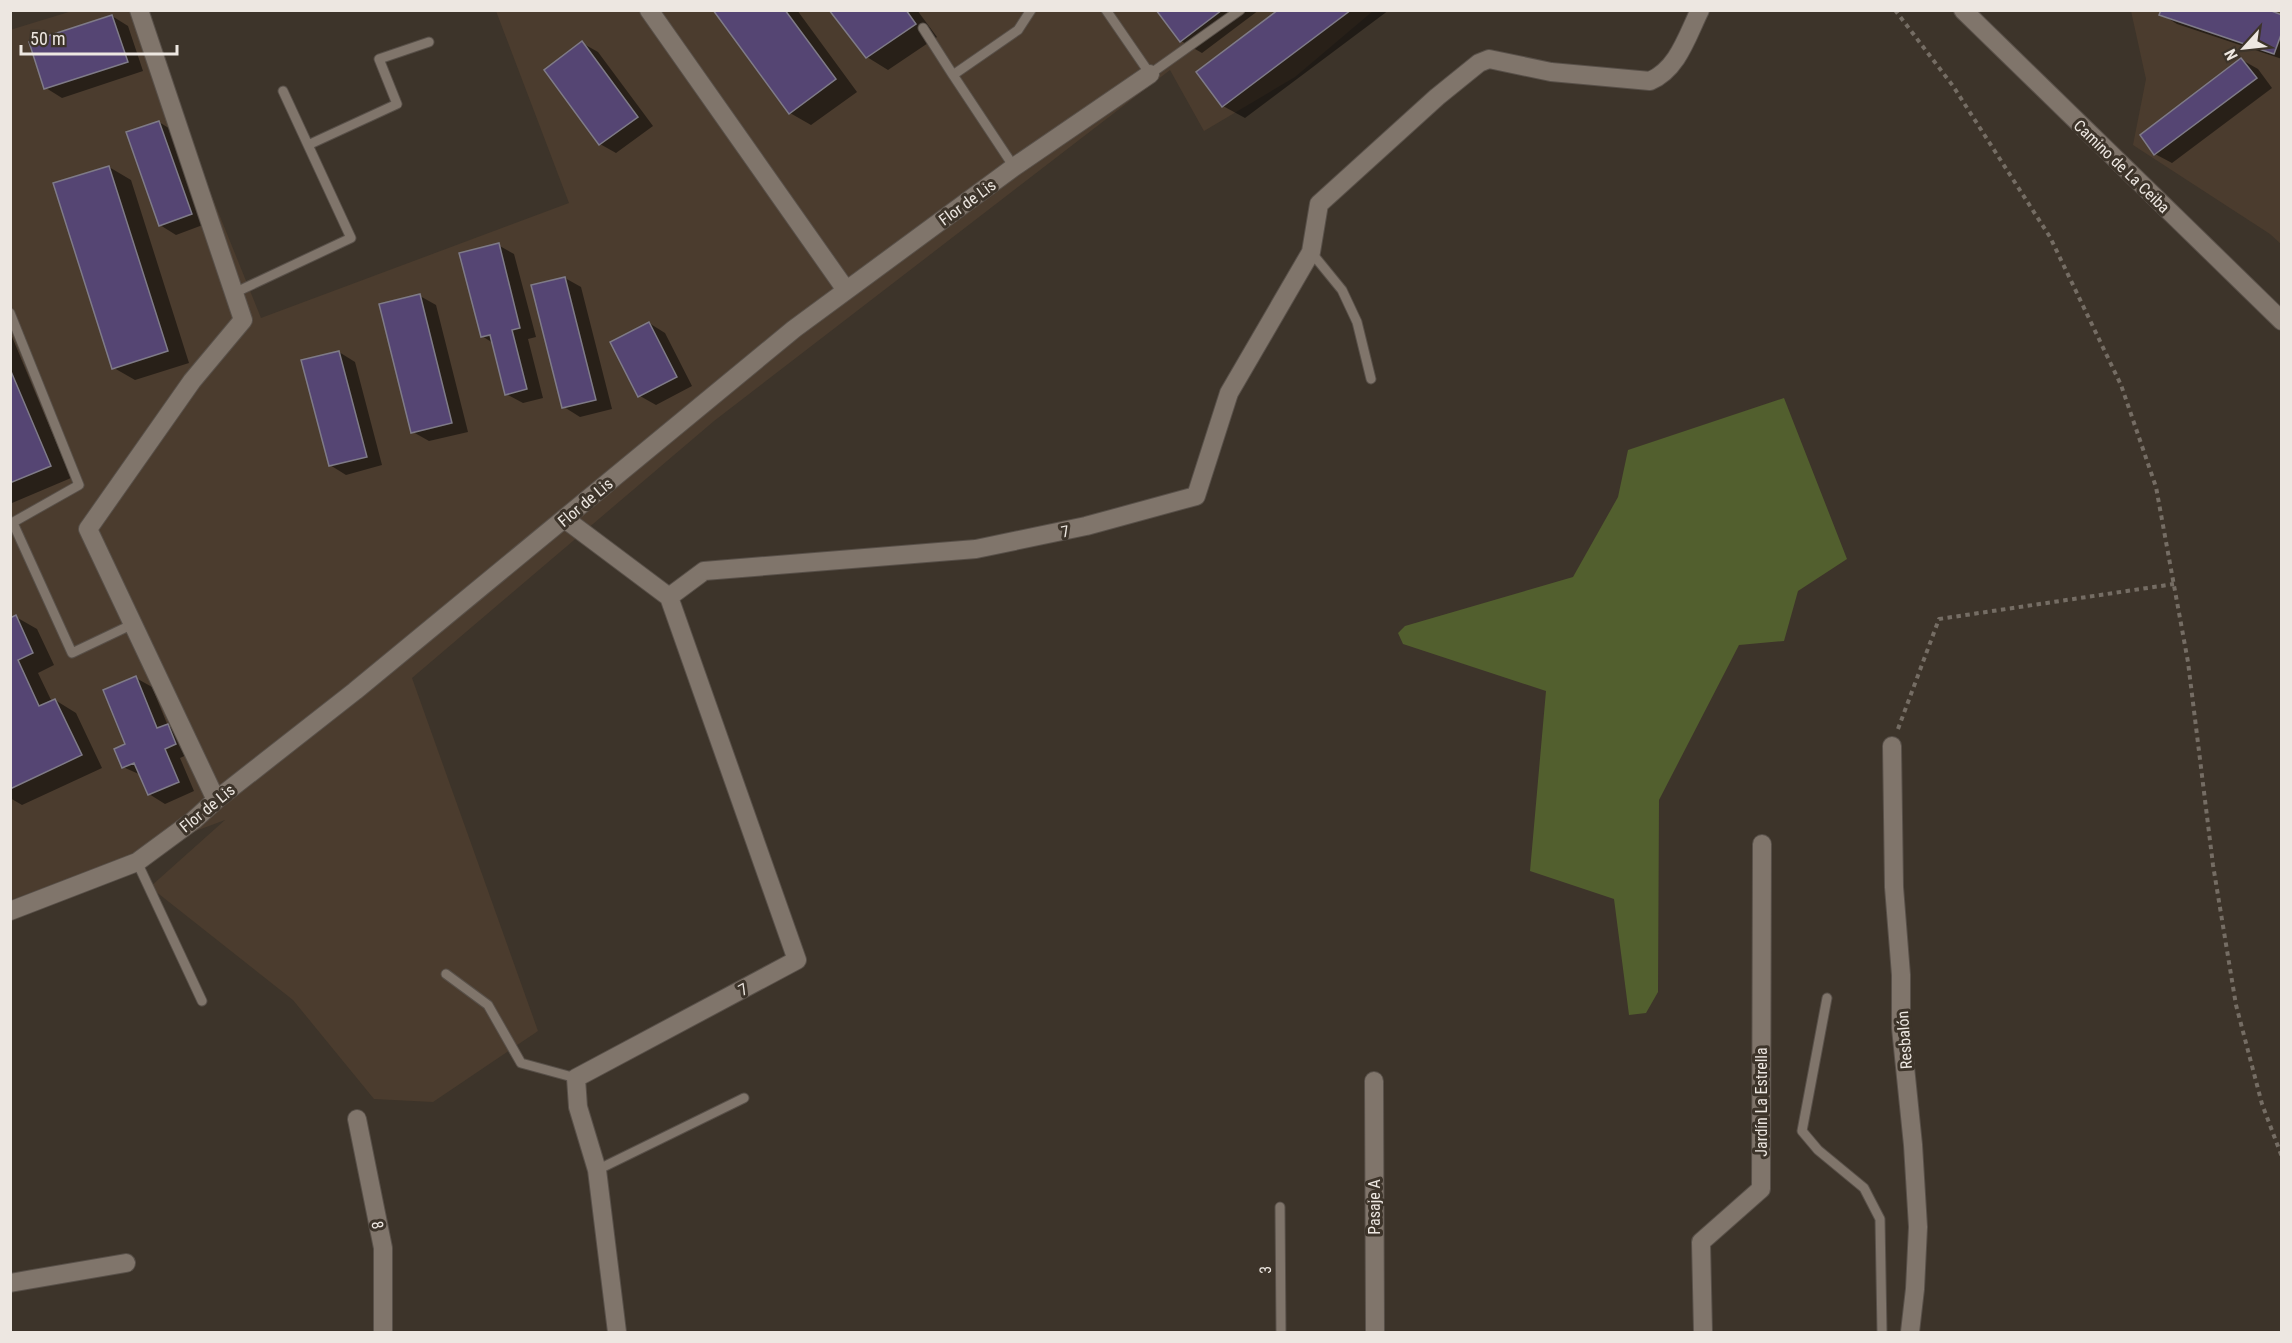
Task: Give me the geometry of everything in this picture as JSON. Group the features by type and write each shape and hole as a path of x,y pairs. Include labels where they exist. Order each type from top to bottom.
{"street":[{"path":"139,10 243,320 192,381 88,529 216,800"},
{"path":"649,10 846,290"},
{"path":"1311,252 1319,204 1437,97 1479,63 1489,59 1500,60 1551,72 1650,81 1661,76 1672,66 1700,10"},
{"name":"Camino de La Ceiba","path":"1963,10 2282,321"},
{"name":"Flor de Lis","path":"10,911 137,862 194,820 364,683 794,329 1014,167 1150,74"},
{"name":"7","path":"576,1078 797,960 669,597 704,571 976,549 1086,526 1196,496 1229,393 1311,252"},
{"path":"565,519 669,597"},
{"name":"Resbalón","path":"1892,746 1894,887 1901,1028 1913,1145 1917,1227 1915,1288 1910,1332"},
{"name":"Jardín La Estrella","path":"1703,1332 1701,1242 1761,1189 1762,844"},
{"path":"576,1078 578,1107 597,1170 617,1332"},
{"name":"Pasaje A","path":"1374,1081 1375,1332"},
{"name":"8","path":"357,1119 383,1248 382,1332"},
{"path":"10,1283 126,1263"}],"lane":[{"path":"953,75 1018,30 1031,10"},
{"path":"1108,11 1150,74 1240,10"},
{"path":"923,28 1014,167"},
{"path":"308,145 397,104 379,59 429,42"},
{"path":"234,294 351,238 283,91"},
{"path":"1311,252 1342,291 1357,322 1371,378"},
{"path":"10,313 79,485 12,523 72,653 133,624"},
{"path":"137,862 202,1001"},
{"path":"446,974 488,1005 521,1063 576,1078"},
{"path":"1827,998 1802,1131 1818,1150 1864,1188 1880,1219 1882,1332"},
{"path":"597,1170 744,1098"},
{"name":"3","path":"1280,1207 1281,1332"}],"path":[{"path":"1895,10 1953,86 2050,237 2121,385 2156,487 2188,662 2213,865 2236,1005 2262,1104 2282,1157"},
{"path":"1892,746 1939,619 2174,584"}],"shaded area":[{"path":"72,11 137,11 261,318 569,203 496,11 1373,11 1295,77 1204,131 1170,70 714,421 412,678 538,1031 433,1102 374,1099 293,1000 150,887 225,820 11,900 10,30"},
{"path":"2131,11 2281,11 2281,244 2270,234 2133,145 2146,79"}],"green space":[{"path":"1784,398 1847,559 1798,591 1784,641 1739,645 1659,800 1658,992 1646,1013 1629,1015 1614,899 1530,871 1546,691 1403,644 1398,633 1405,626 1573,577 1618,497 1628,450"}],"building":[{"path":"713,10 785,10 836,79 789,114"},
{"path":"829,10 906,10 916,24 866,58"},
{"path":"1156,10 1222,10 1180,42"},
{"path":"1278,10 1351,10 1222,107 1196,72"},
{"path":"2161,10 2269,10 2282,15 2282,32 2274,54 2159,15"},
{"path":"112,15 128,62 44,89 29,42"},
{"path":"582,41 638,117 599,145 544,70"},
{"path":"2241,58 2257,78 2154,155 2140,135"},
{"path":"159,121 192,214 159,226 126,132"},
{"path":"109,166 168,351 112,369 53,183"},
{"path":"499,243 520,328 512,330 527,389 505,395 490,335 481,337 459,253"},
{"path":"565,277 596,400 562,408 531,285"},
{"path":"420,294 452,423 411,433 379,304"},
{"path":"649,322 677,377 638,397 610,342"},
{"path":"339,351 367,457 329,466 301,360"},
{"path":"10,369 51,466 10,483"},
{"path":"16,615 33,653 18,660 39,706 55,699 82,755 10,789 10,618"},
{"path":"136,676 157,728 168,724 176,744 165,749 179,782 148,795 134,763 122,768 114,749 125,744 103,690"}]}
